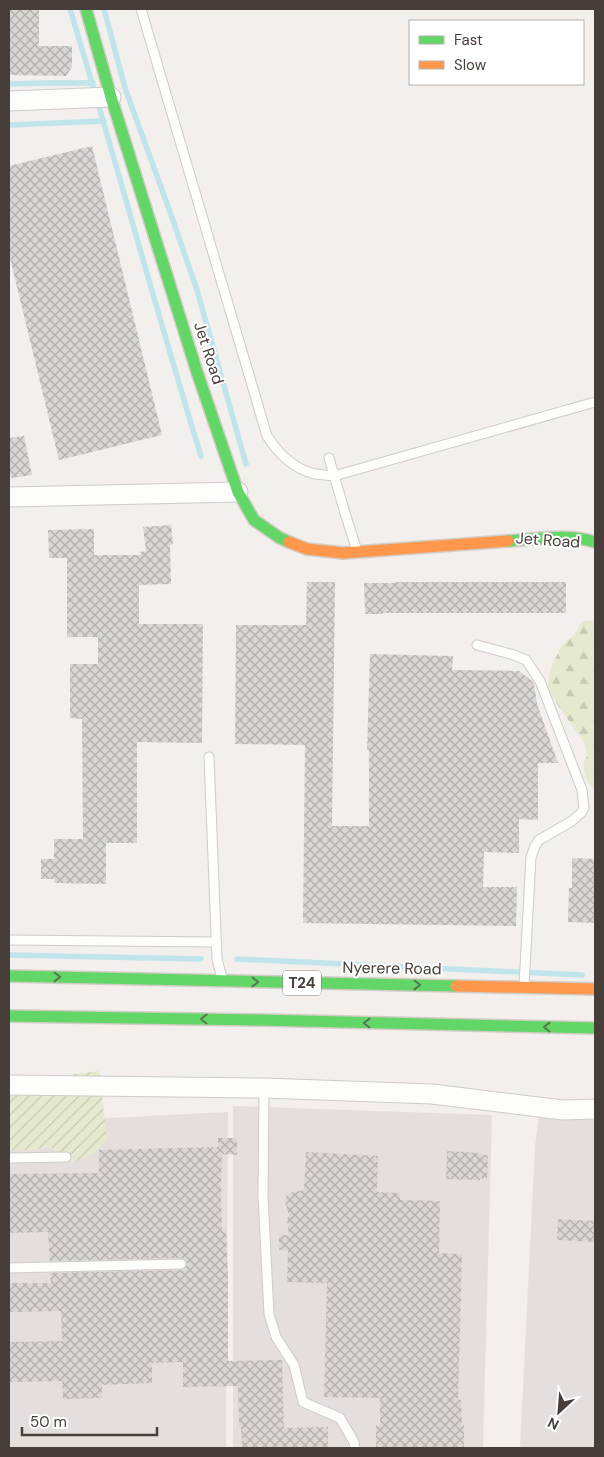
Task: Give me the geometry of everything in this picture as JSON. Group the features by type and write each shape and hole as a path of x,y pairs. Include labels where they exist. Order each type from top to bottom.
{"main road":[{"name":"Jet Road","path":"86,9 111,97 197,372 238,492 254,520 280,538 307,549 343,553 557,538 586,539 595,542"},
{"name":"Jet Road","path":"438,546 494,553"},
{"name":"Nyerere Road","path":"9,976 575,989 595,987"},
{"path":"9,1016 260,1020 593,1029"}],"street":[{"path":"9,101 111,97"},
{"path":"9,497 238,492"},
{"path":"9,1085 264,1088 432,1094 563,1110 595,1109"}],"lane":[{"path":"141,9 267,436 275,448 287,460 314,474 334,476 595,402"},
{"path":"329,458 357,551"},
{"path":"477,645 526,660 540,681 578,777 584,803 582,813 539,840 531,857 524,987"},
{"path":"209,757 217,959 223,981"},
{"path":"9,940 216,942"},
{"path":"264,1088 263,1196 269,1314 276,1337 294,1365 303,1402 340,1418 354,1442 354,1448"},
{"path":"9,1158 66,1158"},
{"path":"9,1268 181,1264"}],"shaded area":[{"path":"233,1106 492,1115 483,1448 233,1448"},
{"path":"228,1112 226,1448 9,1448 9,1123"},
{"path":"539,1116 595,1120 595,1448 520,1448 535,1146"}],"green space":[{"path":"582,621 595,621 595,790 589,784 585,775 583,764 587,756 585,744 557,704 548,687 550,670 562,645 575,634"},
{"path":"99,1071 107,1139 94,1154 73,1162 50,1147 9,1150 9,1092 60,1076"}],"building":[{"path":"9,9 39,9 39,46 72,46 72,67 66,76 9,75"},
{"path":"92,146 162,435 59,460 9,254 9,166"},
{"path":"24,436 32,475 11,478 9,438"},
{"path":"171,525 173,544 170,545 171,584 139,585 139,624 203,624 202,743 137,742 137,843 106,843 106,884 54,883 54,879 41,879 41,859 54,859 54,839 83,839 82,719 70,718 70,664 98,664 98,637 67,637 67,558 49,558 48,530 94,529 94,555 141,555 140,552 146,551 143,527"},
{"path":"307,582 335,582 332,826 369,826 369,750 367,750 370,654 453,656 452,670 519,671 534,684 537,704 558,763 538,763 538,820 519,819 519,853 484,852 483,887 517,887 516,926 303,923 305,745 235,744 236,625 306,625"},
{"path":"566,582 566,613 365,614 364,583"},
{"path":"572,858 595,859 595,923 568,922 569,888 572,888"},
{"path":"218,1138 237,1138 237,1155 222,1154 222,1231 226,1231 228,1276 228,1361 282,1360 284,1428 328,1427 328,1448 242,1448 241,1426 239,1427 238,1386 183,1387 183,1362 152,1363 152,1383 102,1385 102,1398 63,1399 62,1381 9,1382 9,1342 62,1341 61,1311 9,1312 9,1283 51,1283 50,1273 181,1270 185,1269 187,1264 186,1260 181,1258 50,1261 48,1232 9,1233 9,1174 99,1173 99,1150 218,1147"},
{"path":"447,1151 488,1155 487,1179 446,1179"},
{"path":"306,1152 378,1156 377,1192 400,1193 400,1200 440,1201 439,1253 462,1254 458,1400 461,1400 464,1448 376,1448 376,1426 380,1426 380,1398 324,1397 327,1283 287,1282 288,1250 279,1250 279,1235 289,1235 287,1219 289,1215 285,1202 286,1197 289,1193 304,1190"},
{"path":"558,1219 595,1221 595,1242 557,1240"}],"waterway":[{"path":"70,9 201,456"},
{"path":"104,9 125,88 197,290 246,464"},
{"path":"9,84 93,83"},
{"path":"9,125 104,121"},
{"path":"9,955 201,959"},
{"path":"237,959 582,975"}],"traffic: fast":[{"path":"86,9 111,97 197,372 238,492 254,520 289,542"},
{"path":"508,541 563,537 595,542"},
{"path":"9,976 456,986"},
{"path":"9,1016 595,1028"}],"traffic: slow":[{"path":"289,542 307,549 343,553 508,541"},
{"path":"456,986 595,989"}]}
